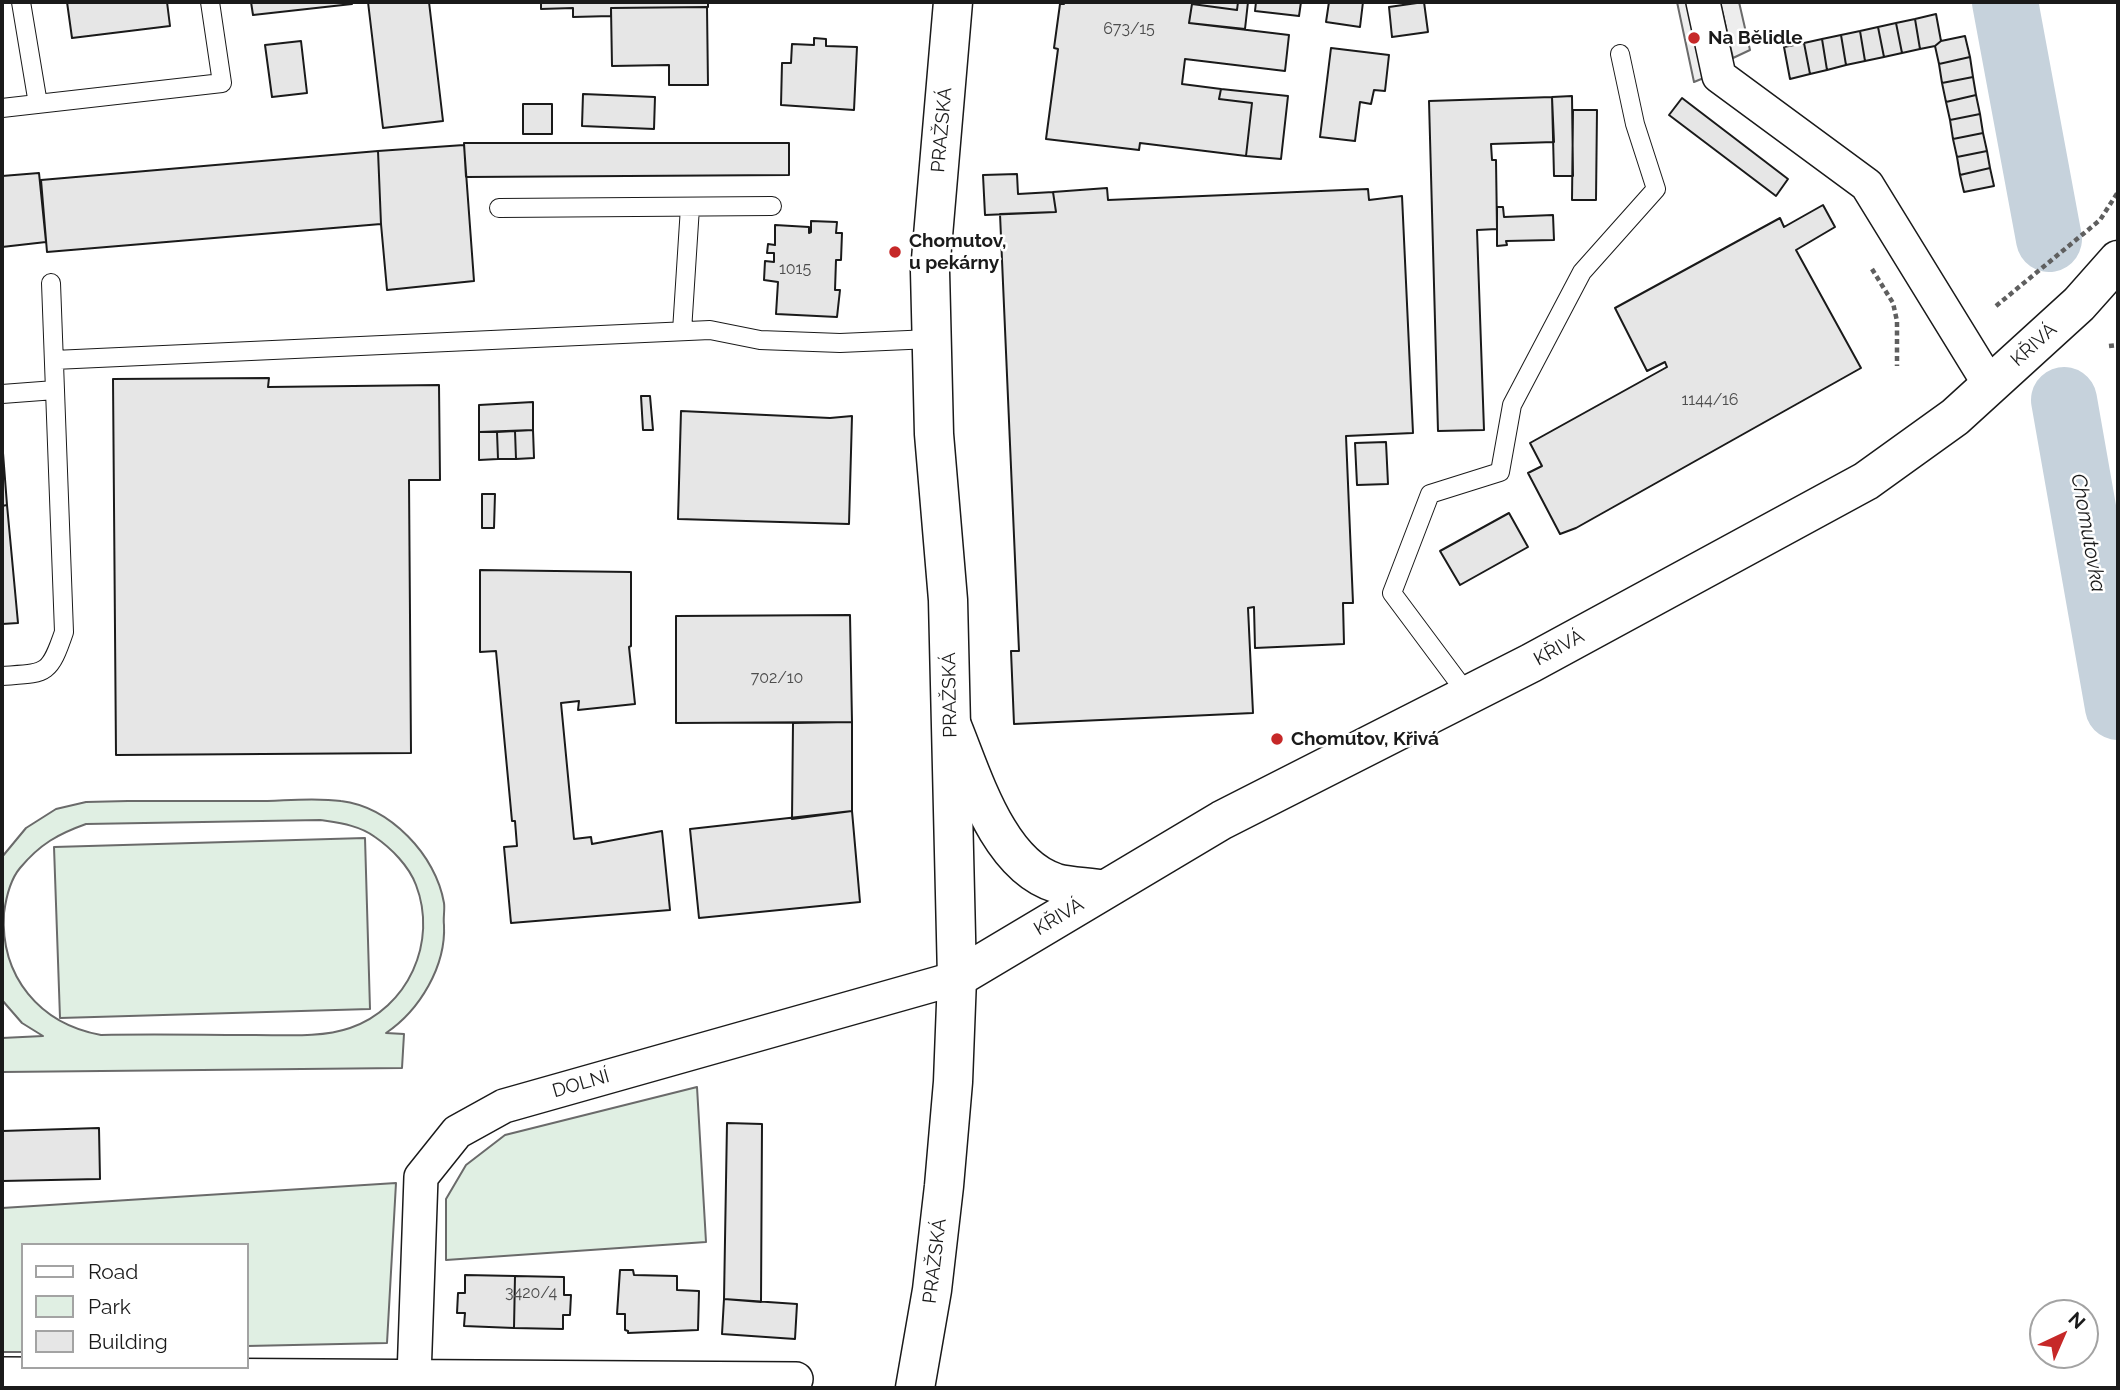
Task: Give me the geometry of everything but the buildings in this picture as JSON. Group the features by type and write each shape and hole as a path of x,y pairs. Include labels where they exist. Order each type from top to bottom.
{"street":[{"name":"PRAŽSKÁ","path":"915,1388 932,1290 944,1186 953,1082 957,978 948,600 934,434 930,271 953,2"},
{"path":"1703,2 1719,76 1867,185 1990,385"},
{"name":"KŘIVÁ","path":"957,978 1222,820 1531,663 1866,481 1955,417 2079,304 2118,260"},
{"path":"951,725 987,810 1006,843 1028,869 1056,883 1104,890"},
{"name":"DOLNÍ","path":"414,1377 421,1177 457,1132 503,1106 957,978"},
{"path":"2,1374 796,1380"}],"lane":[{"path":"21,2 38,104"},
{"path":"2,108 222,83 210,2"},
{"path":"1468,695 1392,593 1430,494 1500,472 1512,405 1582,272 1656,189 1635,124 1620,54"},
{"path":"499,208 772,206"},
{"path":"682,331 690,207"},
{"path":"2,676 41,673 54,661 64,632 51,283"},
{"path":"54,360 710,330 761,340 840,343 932,339"},
{"path":"2,394 55,390"}],"path":[{"path":"1996,306 2099,220 2118,192"},
{"path":"1872,269 1893,303 1897,321 1897,366"},
{"path":"2109,346 2118,345"}],"green space":[{"path":"331,800 359,805 393,823 421,851 439,885 444,906 441,956 435,971 420,1000 386,1033 404,1034 402,1068 2,1072 2,1038 43,1036 22,1023 2,1000 2,857 26,828 56,809 86,802","holes":["320,820 362,830 387,846 413,878 422,907 423,929 413,970 388,1005 370,1018 350,1028 315,1035 101,1035 79,1029 42,1008 28,994 17,977 9,958 5,936 4,913 9,889 27,860 58,836 86,824"]},
{"path":"365,838 370,1009 60,1018 54,847"},
{"path":"697,1087 706,1242 446,1260 446,1199 466,1165 505,1135"},
{"path":"396,1183 387,1343 248,1346 248,1243 21,1243 21,1352 2,1352 2,1208"}],"shaded area":[{"name":"Na Bělidle","path":"1677,2 1695,2 1711,75 1694,82"},
{"name":"Na Bělidle","path":"1720,2 1739,2 1750,50 1733,58"}],"waterway":[{"name":"Chomutovka","path":"2005,2 2049,239"},
{"name":"Chomutovka","path":"2064,400 2118,707"}],"place":[{"name":"Na Bělidle","path":"1694,38"},
{"name":"Chomutov, u pekárny","path":"895,252"},
{"name":"Chomutov, Křivá","path":"1277,739"}]}
